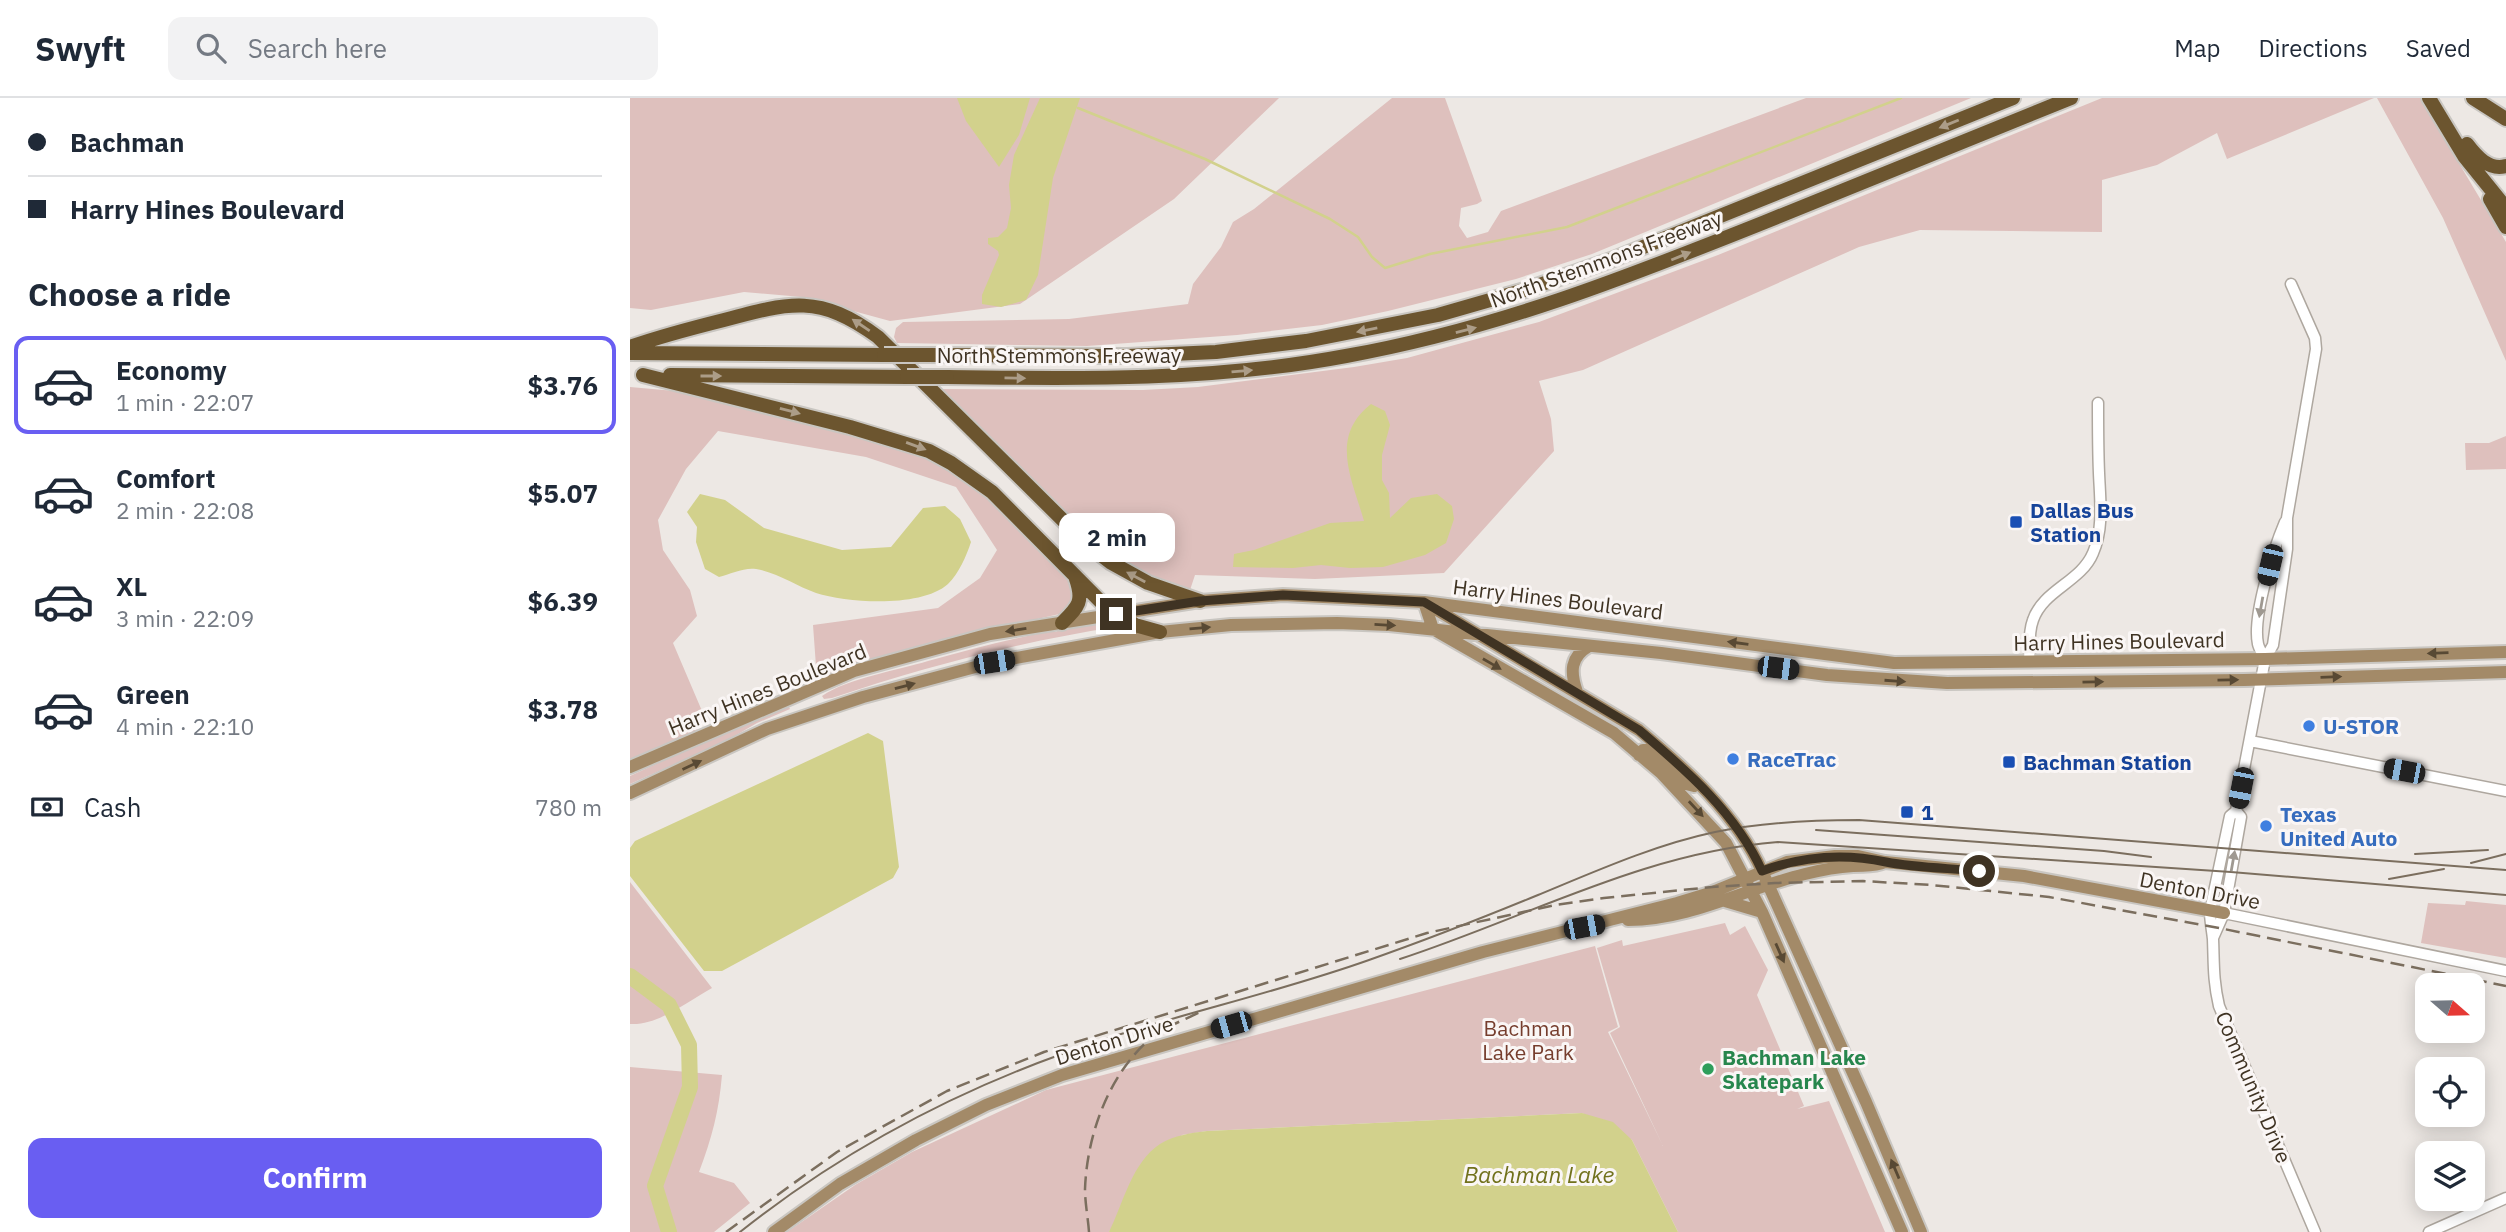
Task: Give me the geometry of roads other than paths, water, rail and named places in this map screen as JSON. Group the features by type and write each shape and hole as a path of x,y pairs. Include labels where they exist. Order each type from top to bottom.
{"highway":[{"name":"North Stemmons Freeway","path":"630,353 1127,356 1216,352 1306,341 1427,317 1525,290 1611,260 2012,98"},
{"name":"North Stemmons Freeway","path":"637,375 1108,378 1210,374 1299,364 1432,338 1520,315 1606,286 2071,98"},
{"path":"2473,98 2500,116"},
{"path":"2486,98 2500,116"},
{"path":"2431,100 2506,227"},
{"path":"2431,100 2480,159 2500,168 2506,166"},
{"path":"2464,156 2506,208"},
{"path":"630,348 670,333 783,305 810,305 854,319 878,337 1088,545 1110,562 1148,583 1200,601"},
{"path":"637,375 850,427 929,451 992,492 1076,578 1116,614 1135,625 1160,632"},
{"path":"1062,623 1080,602 1081,592 1076,578"}],"main road":[{"name":"Harry Hines Boulevard","path":"630,767 854,671 990,634 1200,601 1283,595 1424,602 1894,663 2266,659 2506,652"},
{"path":"1424,602 1433,629 1614,733 1666,779 1714,828 1735,856 1762,912 1902,1232"},
{"path":"1424,602 1639,730 1667,753 1729,816 1753,851 1867,1102 1922,1232"},
{"name":"Harry Hines Boulevard","path":"630,793 767,730 863,697 994,662 1160,632 1297,623 1433,629 1661,653 1828,675 1947,683 2263,679 2506,672"},
{"path":"1661,653 1663,632"},
{"path":"1577,692 1572,668 1576,657 1589,646"},
{"path":"2506,652 2506,672"},
{"path":"1828,675 1830,656"},
{"path":"2025,683 2029,662"},
{"path":"2486,673 2506,681"},
{"path":"802,692 811,715"},
{"path":"1639,755 1643,750 1648,750 1686,784 1701,788"},
{"name":"Denton Drive","path":"774,1232 840,1184 906,1145 986,1105 1062,1075 1483,952 1617,920 1710,893 1787,862 1858,856 1885,862 2024,876 2224,913"},
{"name":"Denton Drive","path":"1617,920 1644,920 1695,911 1820,870 1875,866 1885,862"},
{"path":"1725,901 1762,912"},
{"path":"1807,1013 1816,1016 1832,1048 1848,1062"},
{"path":"1849,1110 1867,1102"}],"street":[{"name":"Community Drive","path":"2291,284 2315,338 2316,349 2287,518 2287,549 2273,645 2266,659 2236,811 2230,816 2210,911 2212,966 2219,1006 2315,1232"},
{"path":"2029,662 2030,630 2037,610 2080,573 2097,542 2100,517 2098,403"},
{"name":"Community Drive","path":"2266,659 2258,646 2259,621 2275,546 2287,518"},
{"path":"2250,741 2506,791"},
{"name":"Community Drive","path":"2213,938 2224,913 2241,817 2236,811"},
{"name":"Denton Drive","path":"2224,913 2506,971"},
{"path":"2429,1232 2506,1198"}],"water":[{"path":"957,98 1030,98 1019,135 999,167 966,121"},
{"path":"1040,98 1080,98 1053,178 1038,275 1026,300 1001,307 982,304 982,295 999,255 998,251 988,244 988,238 998,237 1007,228 1011,208 1009,185 1014,155"},
{"path":"1371,404 1385,411 1390,425 1382,455 1382,480 1389,493 1390,518 1411,498 1437,494 1452,506 1454,519 1446,543 1425,555 1383,567 1233,567 1234,554 1254,550 1330,523 1364,521 1350,474 1347,444 1358,417"},
{"path":"700,494 725,500 764,528 842,550 891,547 923,508 945,506 960,519 971,542 962,565 948,584 936,592 903,600 865,601 830,596 756,569 719,577 705,569 696,542 697,527 687,512"},
{"path":"868,733 883,741 899,867 893,878 722,971 704,971 630,876 630,848 635,841"},
{"name":"Bachman Lake","path":"1582,1113 1613,1122 1632,1140 1678,1232 1109,1232 1142,1161 1160,1144 1171,1138 1207,1131"}],"waterway":[{"path":"1078,108 1205,159 1330,219 1358,237 1372,257 1385,268 1430,254 1567,227 1901,98"},
{"path":"630,976 669,1005 689,1045 690,1087 655,1186 669,1232"}],"tram line":[{"path":"740,1232 854,1153 934,1108 1019,1071 1100,1041 1369,960 1625,859 1715,832 1787,822 1859,820 2506,870"},
{"path":"1816,830 2104,851 2151,857"},
{"path":"1400,959 1633,873 1728,848 1778,842 2231,872 2506,895"},
{"path":"2415,854 2488,850"},
{"path":"2471,863 2506,854"},
{"path":"2389,879 2444,869"}],"railway":[{"path":"726,1232 837,1152 947,1091 1044,1052 1427,933 1555,905 1604,898 1775,883 1863,881 1931,885 2049,897 2506,986"},
{"path":"1089,1232 1085,1194 1090,1147 1112,1087 1123,1069 1151,1038 1204,1010"}],"place":[{"name":"Dallas Bus Station","path":"2016,522"},
{"name":"U-STOR","path":"2309,726"},
{"name":"RaceTrac","path":"1733,759"},
{"name":"Bachman Station","path":"2009,762"},
{"name":"1","path":"1907,812"},
{"name":"Texas United Auto","path":"2266,826"},
{"name":"Bachman Lake Skatepark","path":"1708,1069"}],"park label":[{"name":"Bachman Lake Park","path":"1528,1040"}]}
